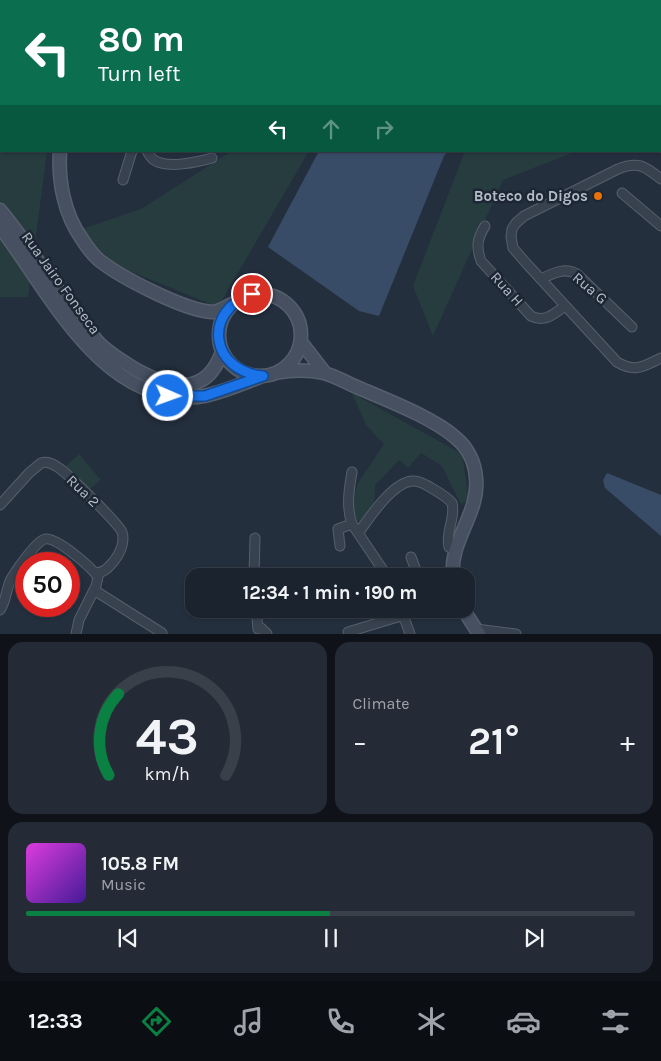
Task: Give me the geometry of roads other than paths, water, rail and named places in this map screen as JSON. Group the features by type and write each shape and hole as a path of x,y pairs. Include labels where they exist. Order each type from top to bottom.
{"main road":[{"path":"60,152 61,188 67,208 76,229 94,256 109,267 133,281 190,307 214,312 241,298 252,294 263,294 280,299 293,310 301,331 301,342 298,352 284,368 269,375"},
{"name":"Rua Jairo Fonseca","path":"0,210 98,342 130,366 162,382 190,385 202,381 210,375 218,365 222,352"},
{"name":"Rua Jairo Fonseca","path":"0,227 78,336 102,360 135,384 163,395 198,397 269,375"},
{"path":"232,304 224,314 219,326 219,339 222,352 229,363 239,370 250,375 269,375 300,370 325,373 452,434 467,450 475,469 476,493 455,550 453,568"},
{"path":"190,307 210,323 219,339"},
{"path":"301,342 325,373"}],"street":[{"path":"123,180 132,152"},
{"path":"148,152 153,159 164,164 197,163 212,158"},
{"path":"661,179 642,166 629,165 609,173 524,216 512,230 511,237 514,248 617,362 624,367 634,369 643,367 661,358"},
{"path":"622,193 661,226"},
{"name":"Rua H","path":"485,226 478,242 481,261 531,316 542,320 549,318 565,306"},
{"name":"Rua G","path":"541,279 561,271 578,274 632,327"},
{"name":"Rua 2","path":"0,505 29,472 41,463 51,464 61,470 110,518 122,534 122,546 119,555 104,571 95,573"},
{"path":"352,472 348,510 352,524 382,568"},
{"path":"359,532 382,502 395,490 407,482 417,481 428,485 452,502 453,519 448,542 449,547 455,550"},
{"path":"340,546 338,529 352,524"},
{"path":"254,568 255,538"},
{"path":"0,610 3,594 11,579 36,546 44,540 60,545 84,562 98,577 94,590 82,613 76,634"},
{"path":"411,557 415,568"},
{"path":"94,590 162,633"},
{"path":"256,618 255,631 261,628 266,634"},
{"path":"348,632 386,618"},
{"path":"405,618 410,634"},
{"path":"472,623 516,634"}],"water":[{"path":"318,152 447,152 379,316 359,311 268,247"},
{"path":"607,473 661,495 661,536 605,488 603,480"}],"place":[{"name":"Boteco do Digos","path":"598,196"}]}
